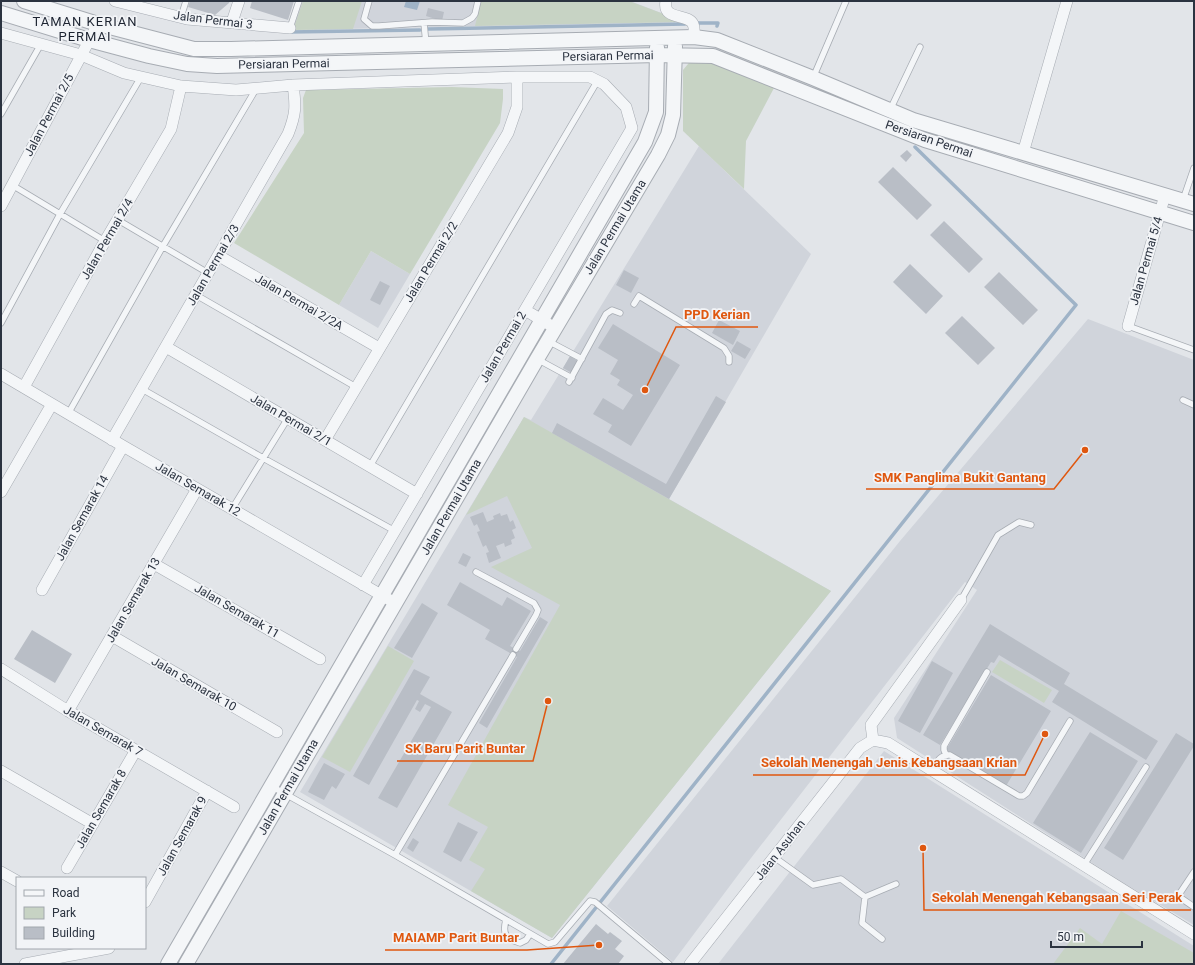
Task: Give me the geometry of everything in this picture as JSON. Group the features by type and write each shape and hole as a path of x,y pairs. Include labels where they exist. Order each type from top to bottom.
{"street":[{"name":"Persiaran Permai","path":"24,1 98,24 194,49 694,37 717,40 913,120 1188,202"},
{"name":"Jalan Permai 3","path":"114,1 130,3 181,17 290,28"},
{"path":"232,22 239,1"},
{"path":"666,1 667,11 691,21 694,25 694,37"},
{"path":"1023,153 1067,1"},
{"name":"Persiaran Permai","path":"1,13 89,40 187,64 217,66 657,55 713,56 926,140 1194,223"},
{"name":"Jalan Permai 2/5","path":"1,206 98,24"},
{"path":"1,33 82,55 124,73 181,86 236,90 293,84 517,77 590,77 598,80"},
{"name":"Jalan Permai Utama","path":"168,964 645,142 656,112 656,38"},
{"name":"Jalan Permai Utama","path":"188,962 555,328 658,156 668,135 673,115 675,38"},
{"name":"Jalan Permai 2/2","path":"325,440 508,133 517,107 517,77"},
{"name":"Jalan Permai 2","path":"363,585 632,128 626,107 604,84 598,80"},
{"name":"Jalan Permai 2/3","path":"112,440 288,134 294,119 296,103 293,84"},
{"name":"Jalan Permai 2/4","path":"24,387 105,241 170,129 181,86"},
{"name":"Jalan Permai 5/4","path":"1128,326 1165,195"},
{"name":"Jalan Permai 2/2A","path":"219,256 380,348"},
{"path":"525,310 555,328"},
{"name":"Jalan Permai 2/1","path":"166,347 417,494"},
{"name":"Jalan Semarak 12","path":"1,374 112,440 395,603"},
{"path":"1,492 52,404"},
{"name":"Jalan Semarak 14","path":"42,590 123,446"},
{"name":"Jalan Semarak 13","path":"68,711 197,489"},
{"name":"Jalan Semarak 11","path":"154,564 320,659"},
{"path":"961,600 872,725 873,740 888,743 1194,934"},
{"name":"Jalan Semarak 10","path":"112,636 277,732"},
{"name":"Jalan Semarak 7","path":"1,669 68,711 234,807"},
{"name":"Jalan Asuhan","path":"690,964 860,748 873,740"},
{"name":"Jalan Semarak 8","path":"67,868 136,750"},
{"path":"1,771 93,824"},
{"name":"Jalan Semarak 9","path":"146,900 207,791"},
{"path":"1,872 16,880"},
{"path":"25,964 87,950 98,949"}],"lane":[{"path":"181,17 186,1"},
{"path":"290,28 299,1"},
{"path":"369,1 364,19 372,26 424,23 463,23 467,22 475,14 478,1"},
{"path":"813,78 846,1"},
{"path":"424,23 426,44"},
{"path":"1,114 41,44"},
{"path":"890,110 920,47"},
{"path":"1,323 60,214 141,77"},
{"path":"370,466 598,80"},
{"path":"68,414 163,246 256,88"},
{"path":"1188,202 1194,168"},
{"path":"12,185 105,241"},
{"path":"118,220 209,273"},
{"path":"196,295 356,387"},
{"path":"634,304 639,296 698,332 724,348 729,356 729,362"},
{"path":"537,359 571,380 606,314 612,310 620,313"},
{"path":"1128,326 1194,350"},
{"path":"548,341 582,359"},
{"path":"142,388 263,458 395,531"},
{"path":"1183,400 1194,405"},
{"path":"232,509 288,418"},
{"path":"961,600 998,535 1019,522 1031,525"},
{"path":"476,572 537,606 538,610 536,615 516,649"},
{"path":"394,855 513,655"},
{"path":"946,755 944,746 987,672"},
{"path":"932,770 938,760 946,755 950,755 1019,796 1023,796 1027,793 1070,721"},
{"path":"1084,864 1146,767"},
{"path":"271,786 548,944 555,942 590,901 595,902 669,964"},
{"path":"774,857 813,885 842,879 865,897"},
{"path":"1194,872 1178,896 1194,907"},
{"path":"865,897 896,884"},
{"path":"865,897 862,923 882,939"},
{"path":"506,920 504,929 506,936 512,941 520,943 526,940 530,934"}],"shaded area":[{"path":"303,1 630,1 685,22 293,30"},
{"path":"699,146 811,254 669,499 831,591 552,938 300,792 524,417 531,420"},
{"path":"371,251 410,274 378,328 339,305"},
{"path":"1088,319 1194,360 1194,925 1122,882 897,738 894,718 977,590 965,582 741,871 673,962 607,906 900,541"},
{"path":"884,751 1194,946 1194,964 718,964"}],"green space":[{"path":"303,1 362,1 353,29 293,30"},
{"path":"481,1 629,1 685,22 475,26"},
{"path":"693,58 713,60 774,88 746,141 744,189 683,131 683,70"},
{"path":"452,87 503,89 500,123 410,274 371,251 339,305 234,243 304,133 303,98 306,90"},
{"path":"524,417 831,591 552,938 471,891 485,869 469,860 488,827 448,805 560,605 491,567 532,548 507,496 466,515"},
{"path":"388,646 414,661 350,772 322,757"},
{"path":"1000,660 1052,690 1044,703 992,672"},
{"path":"1121,911 1194,953 1194,964 1053,964 1080,928 1102,944"}],"water":[{"path":"406,1 420,1 417,10 404,7"}],"building":[{"path":"190,1 230,1 215,15 188,7"},
{"path":"252,1 294,1 288,20 250,8"},
{"path":"428,8 444,12 442,21 426,16"},
{"path":"907,150 912,155 906,162 900,156"},
{"path":"893,167 932,205 917,220 878,182"},
{"path":"944,221 983,259 969,273 930,235"},
{"path":"910,264 943,296 926,314 893,282"},
{"path":"624,270 639,278 631,293 616,285"},
{"path":"999,272 1038,310 1023,325 984,287"},
{"path":"380,281 390,286 380,305 370,300"},
{"path":"962,316 995,348 978,365 945,333"},
{"path":"719,320 740,331 733,345 712,333"},
{"path":"613,324 680,365 631,446 608,432 612,425 593,414 603,398 623,410 633,395 617,385 620,380 610,374 618,360 598,348"},
{"path":"737,341 751,349 745,359 731,351"},
{"path":"570,356 579,362 572,373 563,368"},
{"path":"716,396 726,402 669,499 552,433 557,423 666,484"},
{"path":"483,512 487,522 494,519 493,516 500,513 501,516 507,514 510,522 513,520 516,528 512,530 515,538 511,540 512,544 505,547 504,543 496,546 501,558 489,563 486,553 489,552 486,545 483,547 477,532 480,531 477,524 474,526 470,517"},
{"path":"463,553 471,557 466,567 458,563"},
{"path":"460,582 502,606 507,597 531,611 510,646 520,651 540,617 548,622 487,728 479,723 517,657 485,639 490,630 447,605"},
{"path":"422,603 438,613 412,658 394,648"},
{"path":"990,624 1070,673 1064,684 1158,741 1146,760 1052,702 1059,691 999,655 994,663 991,662 940,745 923,735"},
{"path":"32,630 72,654 55,683 14,659"},
{"path":"932,661 953,673 920,733 898,721"},
{"path":"414,669 430,677 420,694 452,712 397,808 378,798 431,707 425,704 420,712 415,709 419,701 417,700 369,785 353,776"},
{"path":"991,675 1051,711 1006,786 946,750"},
{"path":"1090,732 1138,761 1081,853 1033,823"},
{"path":"1176,733 1194,744 1194,746 1123,860 1104,848"},
{"path":"324,763 345,774 336,789 332,786 324,800 308,792"},
{"path":"458,822 478,832 461,862 443,852"},
{"path":"413,838 419,842 413,852 407,848"},
{"path":"596,924 608,934 610,932 622,941 615,949 624,956 618,964 563,964"}],"waterway":[{"path":"695,23 718,23 717,26"},
{"path":"428,29 685,24"},
{"path":"289,32 420,30"},
{"path":"551,964 1076,305 915,147"}],"place":[{"name":"PPD Kerian","path":"645,390"},
{"name":"SMK Panglima Bukit Gantang","path":"1085,450"},
{"name":"SK Baru Parit Buntar","path":"548,701"},
{"name":"Sekolah Menengah Jenis Kebangsaan Krian","path":"1045,734"},
{"name":"Sekolah Menengah Kebangsaan Seri Perak","path":"923,848"},
{"name":"MAIAMP Parit Buntar","path":"599,945"}],"district":[{"name":"TAMAN KERIAN PERMAI","path":"85,28"}]}
